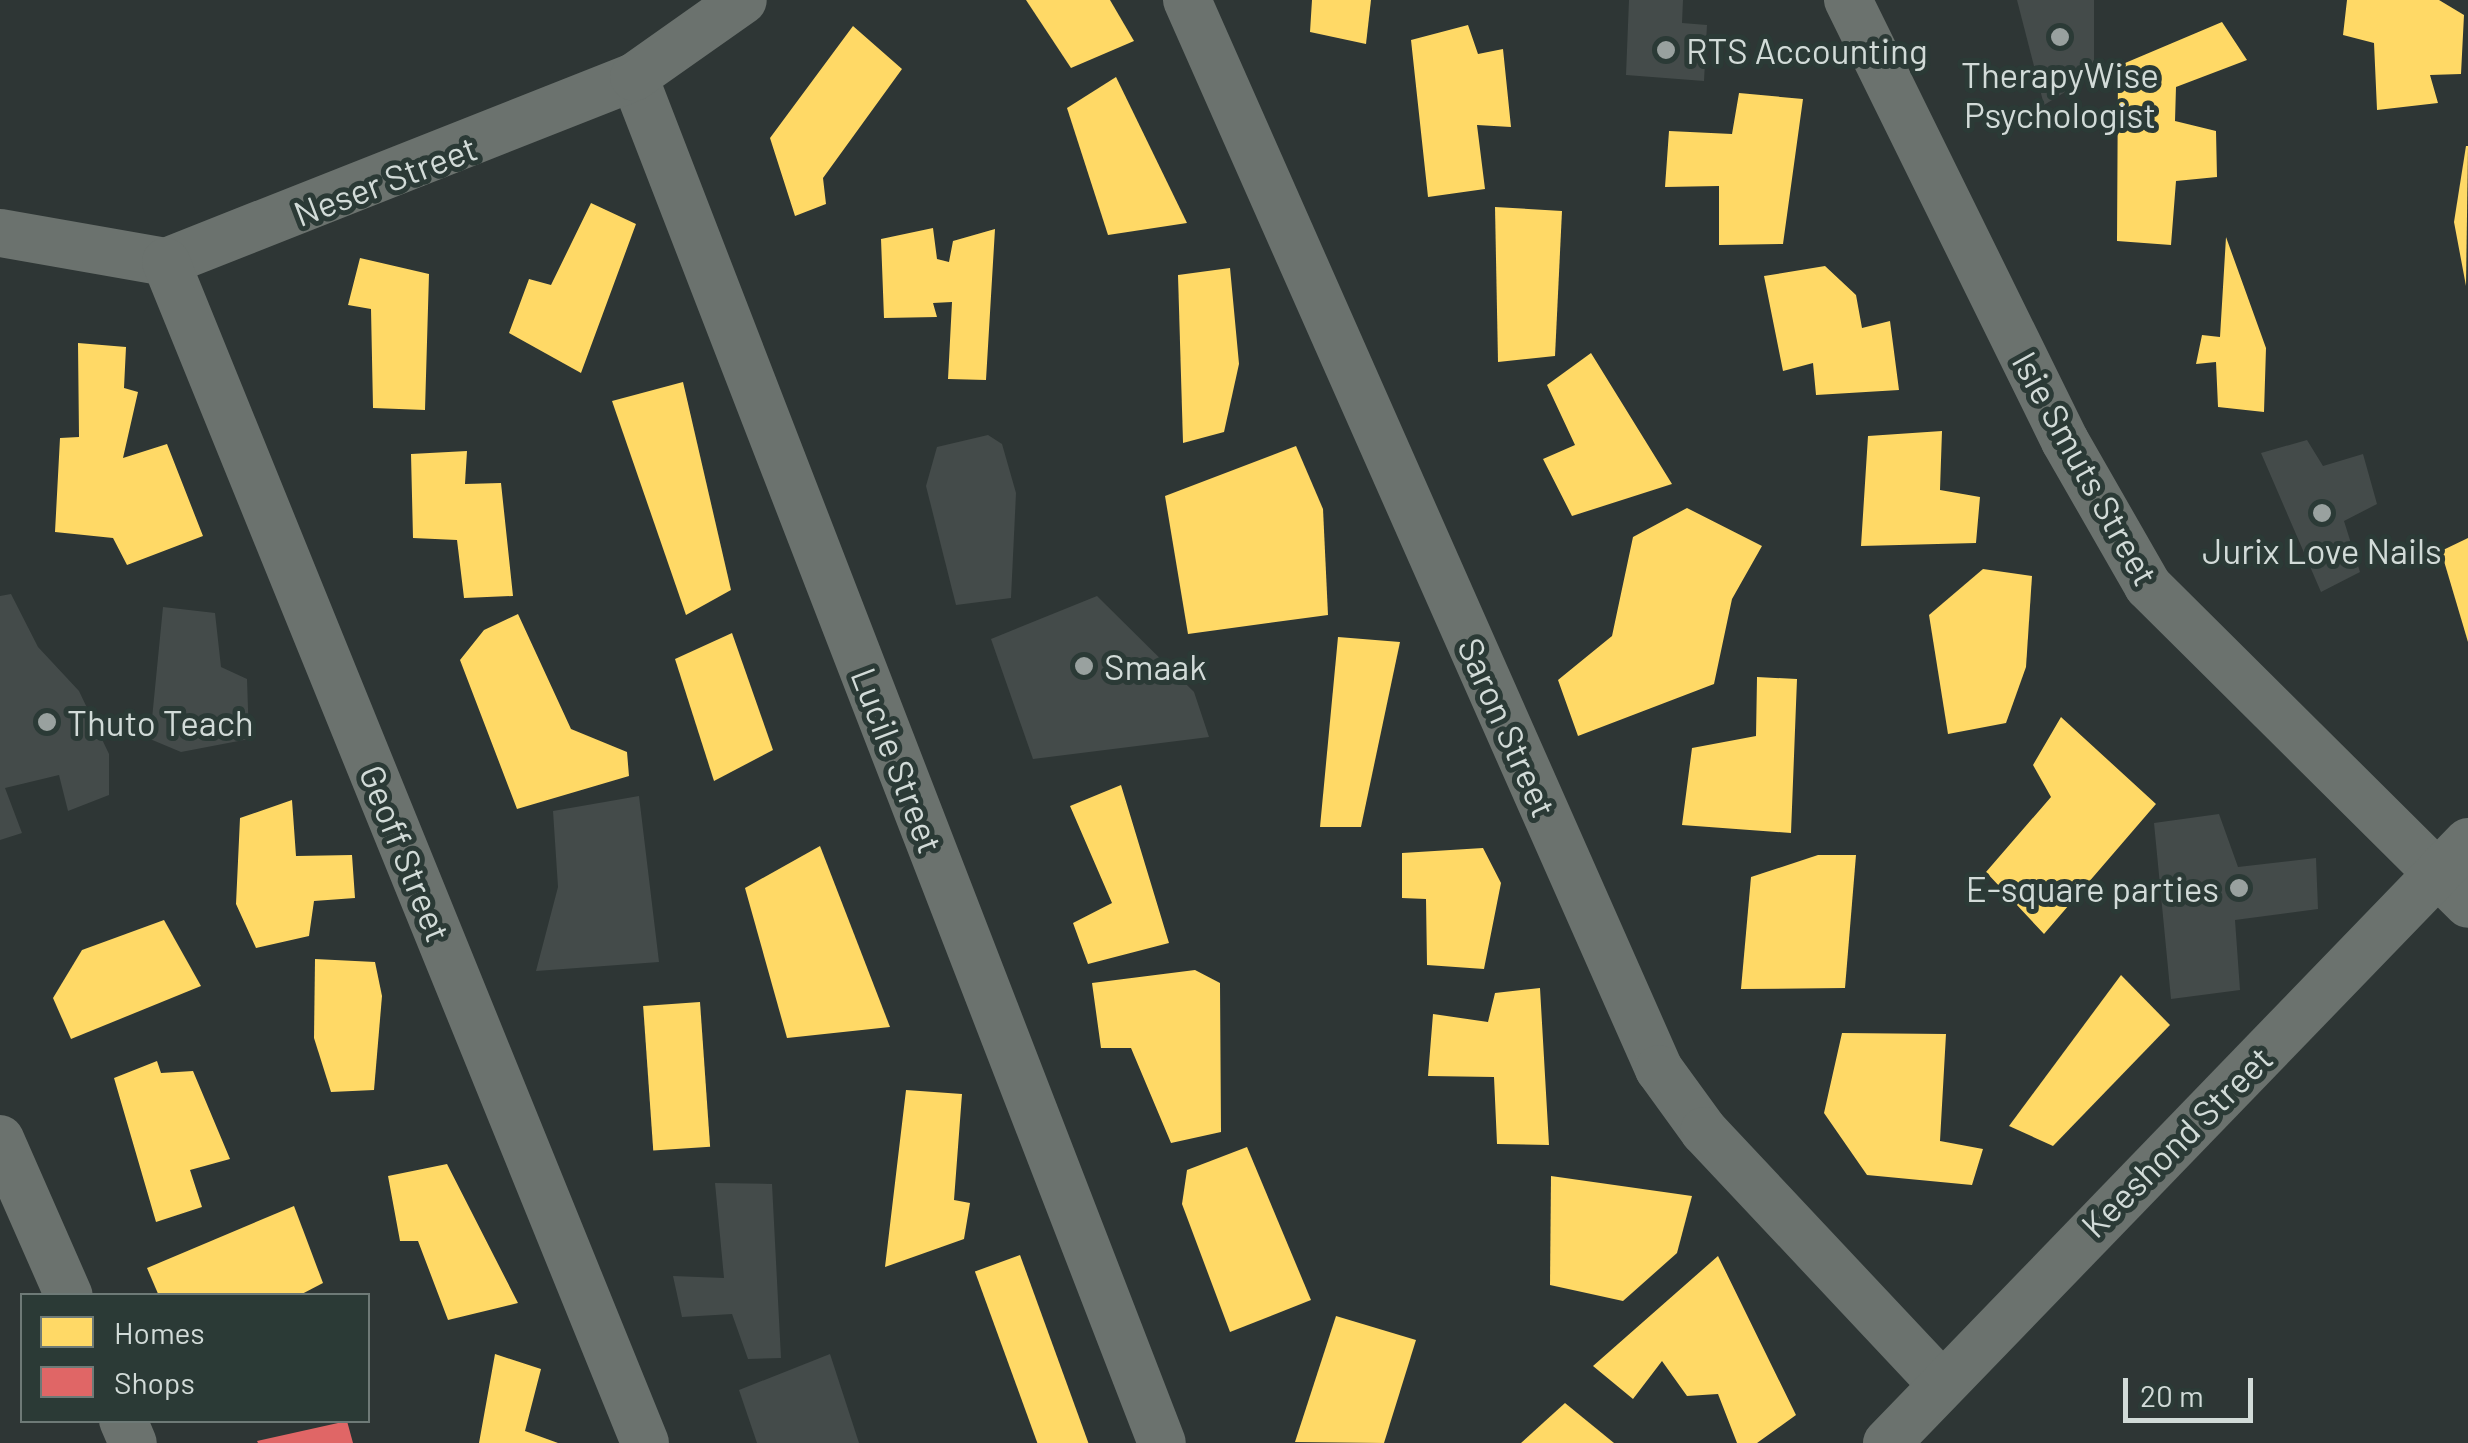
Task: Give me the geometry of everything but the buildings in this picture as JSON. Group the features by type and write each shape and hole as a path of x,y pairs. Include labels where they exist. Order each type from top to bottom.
{"street":[{"name":"Neser Street","path":"166,262 634,77 743,0"},
{"name":"Saron Street","path":"1187,0 1660,1069 1704,1132 1940,1381"},
{"name":"Isie Smuts Street","path":"1848,0 2123,549 2225,672 2458,874"},
{"name":"Lucile Street","path":"634,77 1162,1443"},
{"path":"0,234 166,262"},
{"name":"Geoff Street","path":"166,262 645,1443"},
{"name":"Keeshond Street","path":"1887,1443 1940,1381 2458,874"},
{"path":"0,1139 67,1293"}],"place":[{"name":"TherapyWise Psychologist","path":"2060,37"},
{"name":"RTS Accounting","path":"1666,50"},
{"name":"Jurix Love Nails","path":"2322,513"},
{"name":"Smaak","path":"1084,666"},
{"name":"Thuto Teach","path":"47,722"},
{"name":"E-square parties","path":"2239,888"}]}
